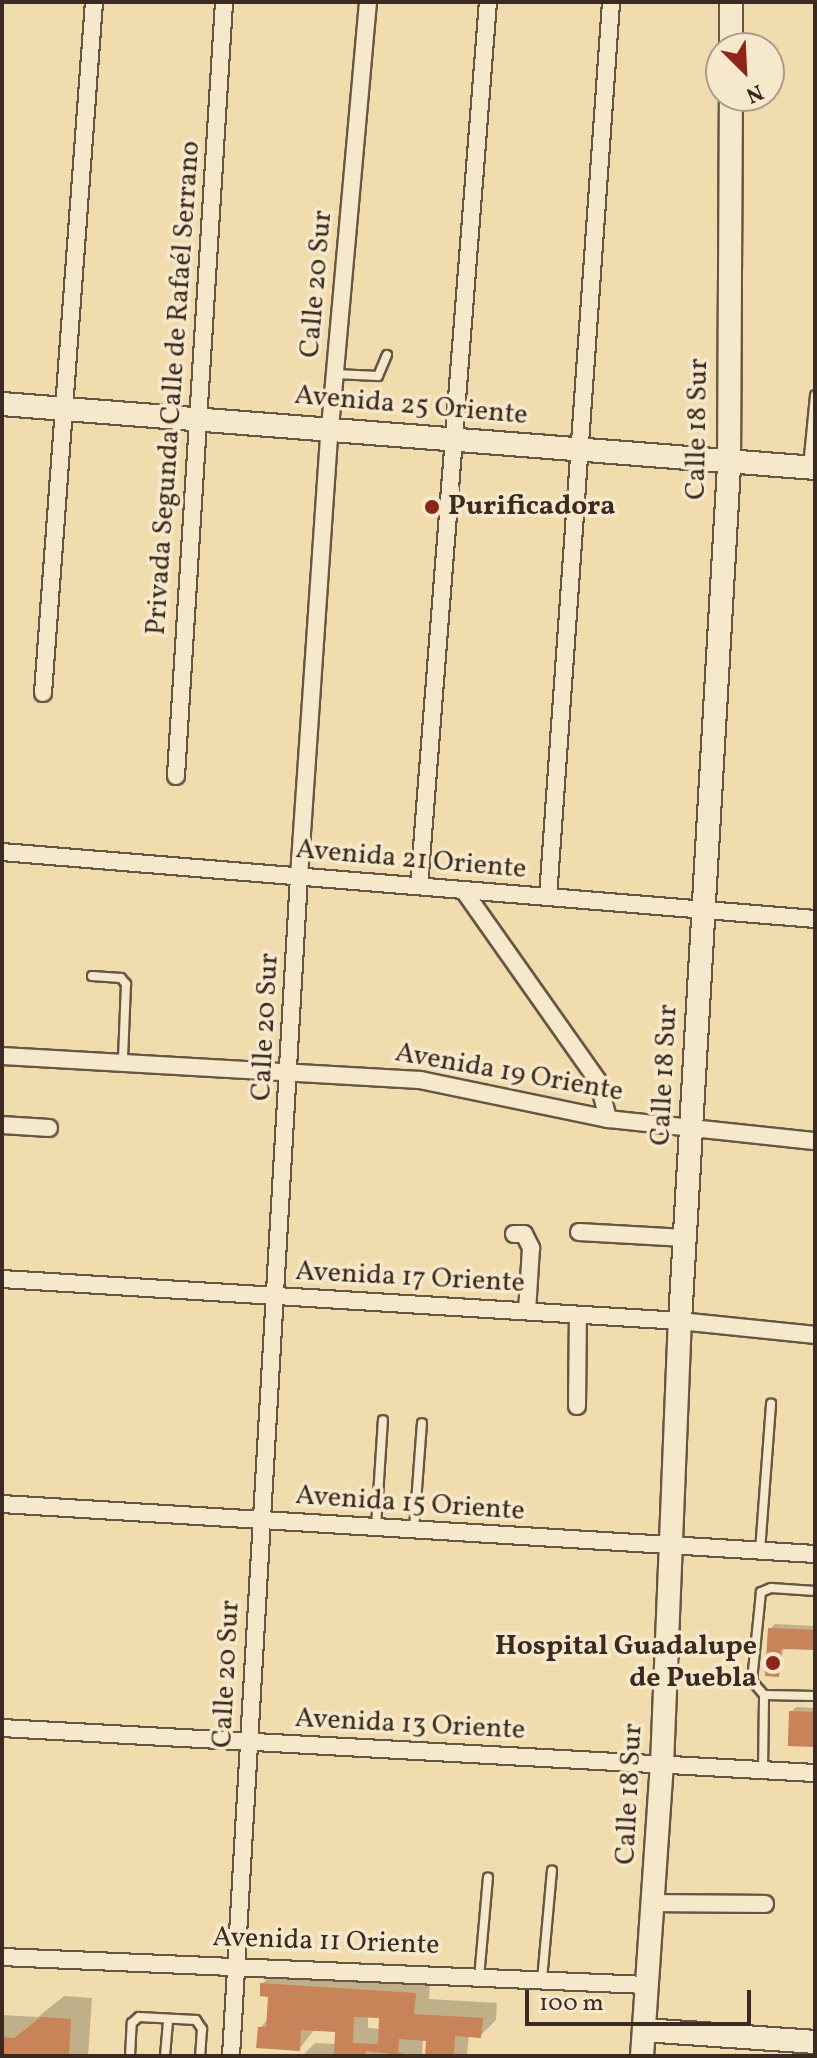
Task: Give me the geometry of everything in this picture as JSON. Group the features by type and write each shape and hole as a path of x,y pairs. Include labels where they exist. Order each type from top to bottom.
{"street":[{"path":"43,693 94,2"},
{"name":"Privada Segunda Calle de Rafaél Serrano","path":"176,776 224,2"},
{"name":"Calle 20 Sur","path":"231,2056 291,1069 299,877 330,430 368,2"},
{"path":"419,886 488,2"},
{"path":"548,897 611,2"},
{"path":"731,2 731,32"},
{"name":"Calle 18 Sur","path":"642,2056 662,1765 680,1321 730,462 731,112"},
{"name":"Avenida 25 Oriente","path":"2,404 812,468"},
{"name":"Avenida 21 Oriente","path":"2,852 815,919"},
{"name":"Calle 18 Sur","path":"464,891 598,1081 608,1119"},
{"name":"Avenida 19 Oriente","path":"2,1056 291,1069 442,1083 608,1119 815,1141"},
{"path":"2,1125 49,1128"},
{"path":"579,1232 685,1238"},
{"path":"514,1234 524,1234 531,1248 527,1311"},
{"name":"Avenida 17 Oriente","path":"2,1279 680,1321 815,1335"},
{"path":"577,1406 578,1315"},
{"name":"Avenida 15 Oriente","path":"2,1504 815,1554"},
{"name":"Avenida 13 Oriente","path":"2,1728 815,1773"},
{"path":"653,1903 765,1904"},
{"name":"Avenida 11 Oriente","path":"2,1957 647,1985"},
{"path":"644,2030 815,2042"}],"lane":[{"path":"335,374 378,376 387,355"},
{"path":"812,468 815,395"},
{"path":"92,976 121,978 126,984 123,1060"},
{"path":"760,1551 771,1403"},
{"path":"376,1528 383,1420"},
{"path":"414,1530 422,1423"},
{"path":"763,1770 764,1695 752,1681 761,1592 771,1588 815,1591"},
{"path":"764,1695 815,1696"},
{"path":"542,1981 552,1870"},
{"path":"479,1978 488,1877"},
{"path":"130,2056 132,2023 139,2017 196,2020 202,2029 200,2056"},
{"path":"165,2056 168,2019"}],"building":[{"name":"Hospital Guadalupe de Puebla","path":"768,1628 815,1630 815,1650 781,1649 779,1677 765,1676"},
{"name":"Hospital Guadalupe de Puebla","path":"789,1711 815,1712 814,1747 788,1746"},
{"path":"260,1983 416,1993 414,2014 483,2018 481,2038 455,2036 454,2056 425,2056 426,2041 399,2039 398,2052 409,2056 366,2051 365,2056 334,2056 335,2032 301,2030 300,2051 256,2048 258,2027 266,2027 268,1997 260,1996","holes":["354,2017 379,2018 378,2044 353,2043"]},
{"path":"41,2017 71,2019 69,2056 2,2056 2,2037 14,2038"}],"place":[{"name":"Purificadora","path":"432,507"},
{"name":"Hospital Guadalupe de Puebla","path":"773,1663"}]}
